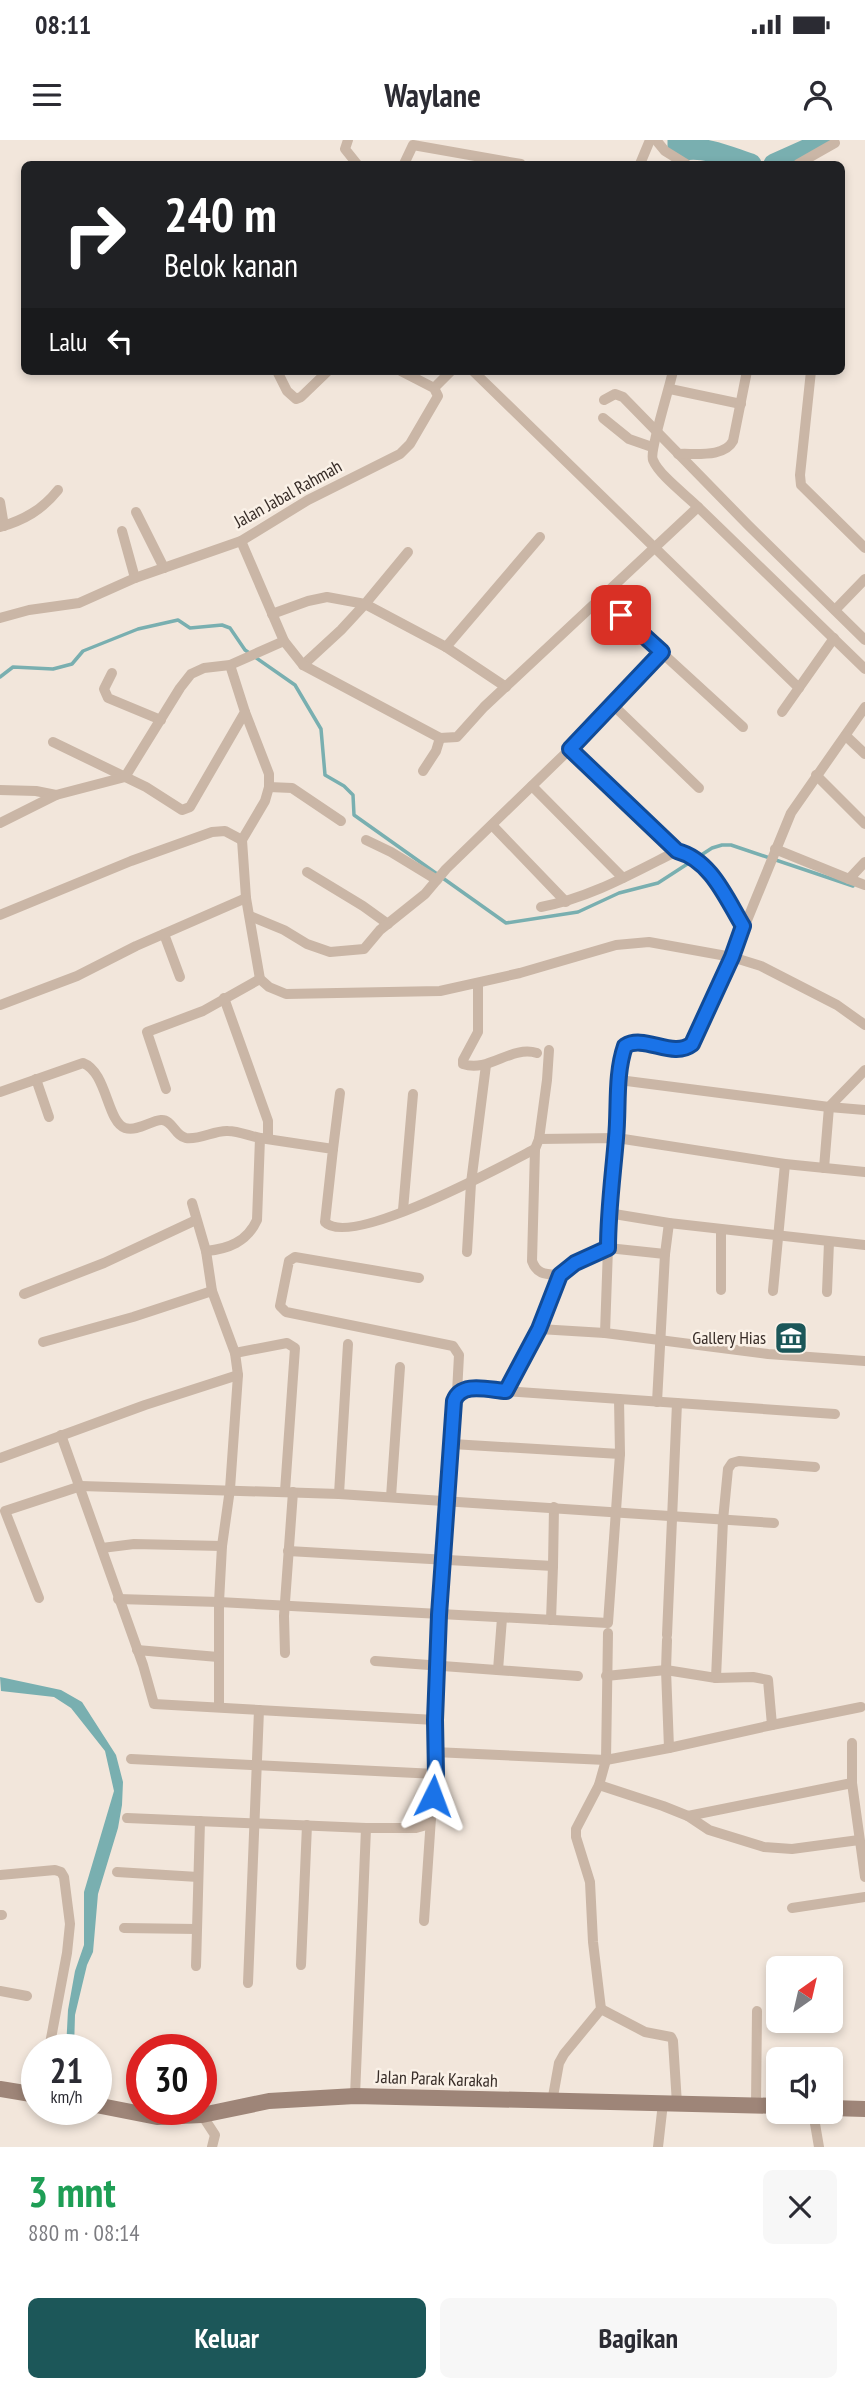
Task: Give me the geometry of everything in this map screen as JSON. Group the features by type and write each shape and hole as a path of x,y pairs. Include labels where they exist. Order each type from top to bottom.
{"street":[{"path":"348,140 345,149 355,161"},
{"path":"641,161 650,140"},
{"path":"656,140 665,151 681,161"},
{"path":"405,161 412,143 505,161"},
{"path":"803,161 835,143"},
{"path":"279,375 287,391 296,399 324,375"},
{"path":"409,375 434,387 446,375"},
{"path":"477,375 799,688"},
{"path":"672,375 658,434 652,447 652,457 658,468 865,668"},
{"path":"677,454 726,450 733,441 746,375"},
{"path":"811,375 801,485 865,548"},
{"name":"Jalan Jabal Rahmah","path":"0,618 29,610 79,603 135,578 241,541 308,500 400,454 410,444 437,399 438,393 434,387"},
{"path":"670,389 741,404"},
{"path":"604,400 615,394 623,397 748,526 865,640"},
{"path":"603,418 629,439 652,447"},
{"path":"0,502 2,527 24,520 47,504 58,490"},
{"path":"241,541 284,641 303,665 440,738 457,737 506,687 698,507"},
{"path":"136,512 164,568"},
{"path":"733,540 748,526"},
{"path":"122,531 135,578"},
{"path":"446,647 540,537"},
{"path":"303,665 341,630 408,552"},
{"path":"835,610 865,579"},
{"path":"804,609 818,595"},
{"path":"272,614 327,597 365,604 446,647 506,687"},
{"path":"601,597 743,727"},
{"path":"782,712 834,638"},
{"path":"0,823 56,796 125,777 191,674 204,668 230,665 284,641"},
{"path":"250,916 284,930 307,944 330,952 363,949 419,899 570,749 662,652"},
{"path":"230,665 269,774 269,787 263,805 242,840 246,898 260,979 269,987 286,994 440,991 478,984 629,943 659,944 732,957 761,967 836,1005 865,1026"},
{"path":"112,673 104,689 107,698 162,720"},
{"path":"613,705 698,788"},
{"path":"605,1333 608,1213 624,1050 628,1044 634,1043 680,1049 692,1044 732,957 790,813 865,708"},
{"path":"53,742 125,777 183,810 190,807 245,712"},
{"path":"846,736 865,754"},
{"path":"423,771 436,751 440,738"},
{"path":"570,749 682,852 706,867 743,926"},
{"path":"816,775 865,824"},
{"path":"532,786 623,878"},
{"path":"269,787 292,789 341,821"},
{"path":"0,790 36,791 56,796"},
{"path":"492,825 566,902"},
{"path":"0,915 131,860 212,832 225,831 242,840"},
{"path":"366,840 441,875"},
{"path":"541,907 566,902 682,852"},
{"path":"774,852 865,885"},
{"path":"849,879 865,862"},
{"path":"307,872 388,924"},
{"path":"0,1005 77,976 246,898"},
{"path":"164,934 180,976"},
{"path":"166,1089 147,1032 203,1011 260,979"},
{"path":"478,984 478,1032 463,1063 467,1066 485,1065 521,1051 537,1053"},
{"path":"206,1251 220,1250 240,1242 253,1230 257,1220 268,1121 224,998"},
{"path":"549,1050 537,1144 532,1261 541,1274 560,1275"},
{"path":"1,1090 83,1063 97,1074 115,1116 126,1129 135,1129 163,1119 185,1138 228,1131 333,1149"},
{"path":"467,1252 471,1183 485,1065"},
{"path":"824,1168 830,1107 865,1070"},
{"path":"36,1079 50,1117"},
{"path":"619,1080 865,1110"},
{"path":"340,1093 325,1222 341,1228 365,1224 436,1199 471,1183 537,1144 617,1138 785,1164 865,1172"},
{"path":"403,1210 412,1094"},
{"path":"773,1291 785,1164"},
{"path":"192,1203 206,1251 212,1291 235,1353 238,1376 230,1489 222,1546 219,1707"},
{"path":"608,1213 721,1230 865,1245"},
{"path":"24,1294 104,1263 196,1220"},
{"path":"657,1402 669,1223"},
{"path":"721,1230 721,1290"},
{"path":"827,1292 830,1242"},
{"path":"506,1391 539,1329 560,1275 575,1263 608,1248 665,1254"},
{"path":"419,1278 295,1257 289,1261 280,1306 286,1312 453,1346 459,1355 439,1615 434,1752 436,1774 424,1921"},
{"path":"43,1342 212,1291"},
{"path":"539,1329 605,1333 768,1354 865,1361"},
{"path":"235,1353 287,1343 295,1348 285,1653"},
{"path":"339,1494 348,1344"},
{"path":"391,1497 400,1367"},
{"path":"0,1458 238,1376"},
{"path":"457,1393 464,1388 835,1414"},
{"path":"118,1599 608,1623 620,1454 619,1399"},
{"path":"669,1748 666,1670 670,1515 677,1403"},
{"path":"61,1435 154,1704 435,1720"},
{"path":"452,1444 620,1454"},
{"path":"716,1678 728,1469 732,1463 739,1461 815,1467"},
{"path":"5,1511 80,1486 339,1494 774,1523"},
{"path":"0,1498 39,1598"},
{"path":"551,1620 554,1507"},
{"path":"102,1548 126,1544 222,1546"},
{"path":"288,1550 553,1566"},
{"path":"498,1670 502,1618"},
{"path":"552,2102 559,2063 601,2009 593,1942 590,1882 576,1829 599,1785 606,1760 608,1633"},
{"path":"137,1650 218,1657"},
{"path":"375,1661 578,1676"},
{"path":"606,1676 666,1670 716,1678 753,1677 768,1680 772,1725"},
{"path":"434,1752 606,1760 861,1707"},
{"path":"248,1983 259,1710"},
{"path":"852,1743 852,1783 865,1877"},
{"path":"131,1759 436,1774"},
{"path":"688,1816 852,1783"},
{"path":"599,1785 688,1816 709,1830 764,1847 792,1849 859,1840"},
{"path":"127,1818 416,1828 423,1826 431,1818"},
{"path":"196,1966 201,1821"},
{"path":"301,1965 307,1825"},
{"path":"355,2096 366,1828"},
{"path":"0,1875 55,1870 61,1872 64,1877 70,1924 52,2034"},
{"path":"117,1872 198,1877"},
{"path":"792,1908 865,1897"},
{"path":"124,1928 196,1929"},
{"path":"0,1991 27,1996"},
{"path":"601,2009 645,2032 671,2037 673,2041 670,2103 658,2147"},
{"path":"756,2105 757,2011"},
{"path":"0,2089 21,2091"},
{"name":"Jalan Parak Karakah","path":"217,2112 269,2101 355,2096 766,2105"},
{"path":"843,2108 865,2109"},
{"path":"815,2124 819,2147"},
{"path":"208,2125 215,2135 212,2147"}],"water":[{"path":"0,1677 61,1690 82,1702 116,1755 123,1782 118,1828 98,1894 93,1952 87,1965 75,2015 74,2034 67,2034 68,2010 75,1971 84,1945 84,1892 114,1791 105,1751 71,1708 54,1697 1,1691"}],"waterway":[{"path":"678,140 678,146 683,150 709,151 743,161"},
{"path":"781,161 828,140"},
{"path":"0,677 13,667 53,669 72,664 83,651 138,629 178,620 190,628 222,625 230,628 245,650 295,685 321,729 325,775 353,795 354,815 506,923 578,912 619,893 658,883 712,848 722,845 731,845 853,886"}],"place":[{"name":"Gallery Hias","path":"791,1338"}],"route":[{"path":"433,1796 436,1774 434,1752 439,1615 454,1401 457,1393 464,1388 506,1391 539,1329 560,1275 566,1268 608,1248 608,1213 617,1138 619,1080 625,1046 634,1043 684,1049 692,1044 732,957 743,926 706,867 687,854 677,851 570,749 662,652 621,615"}]}
